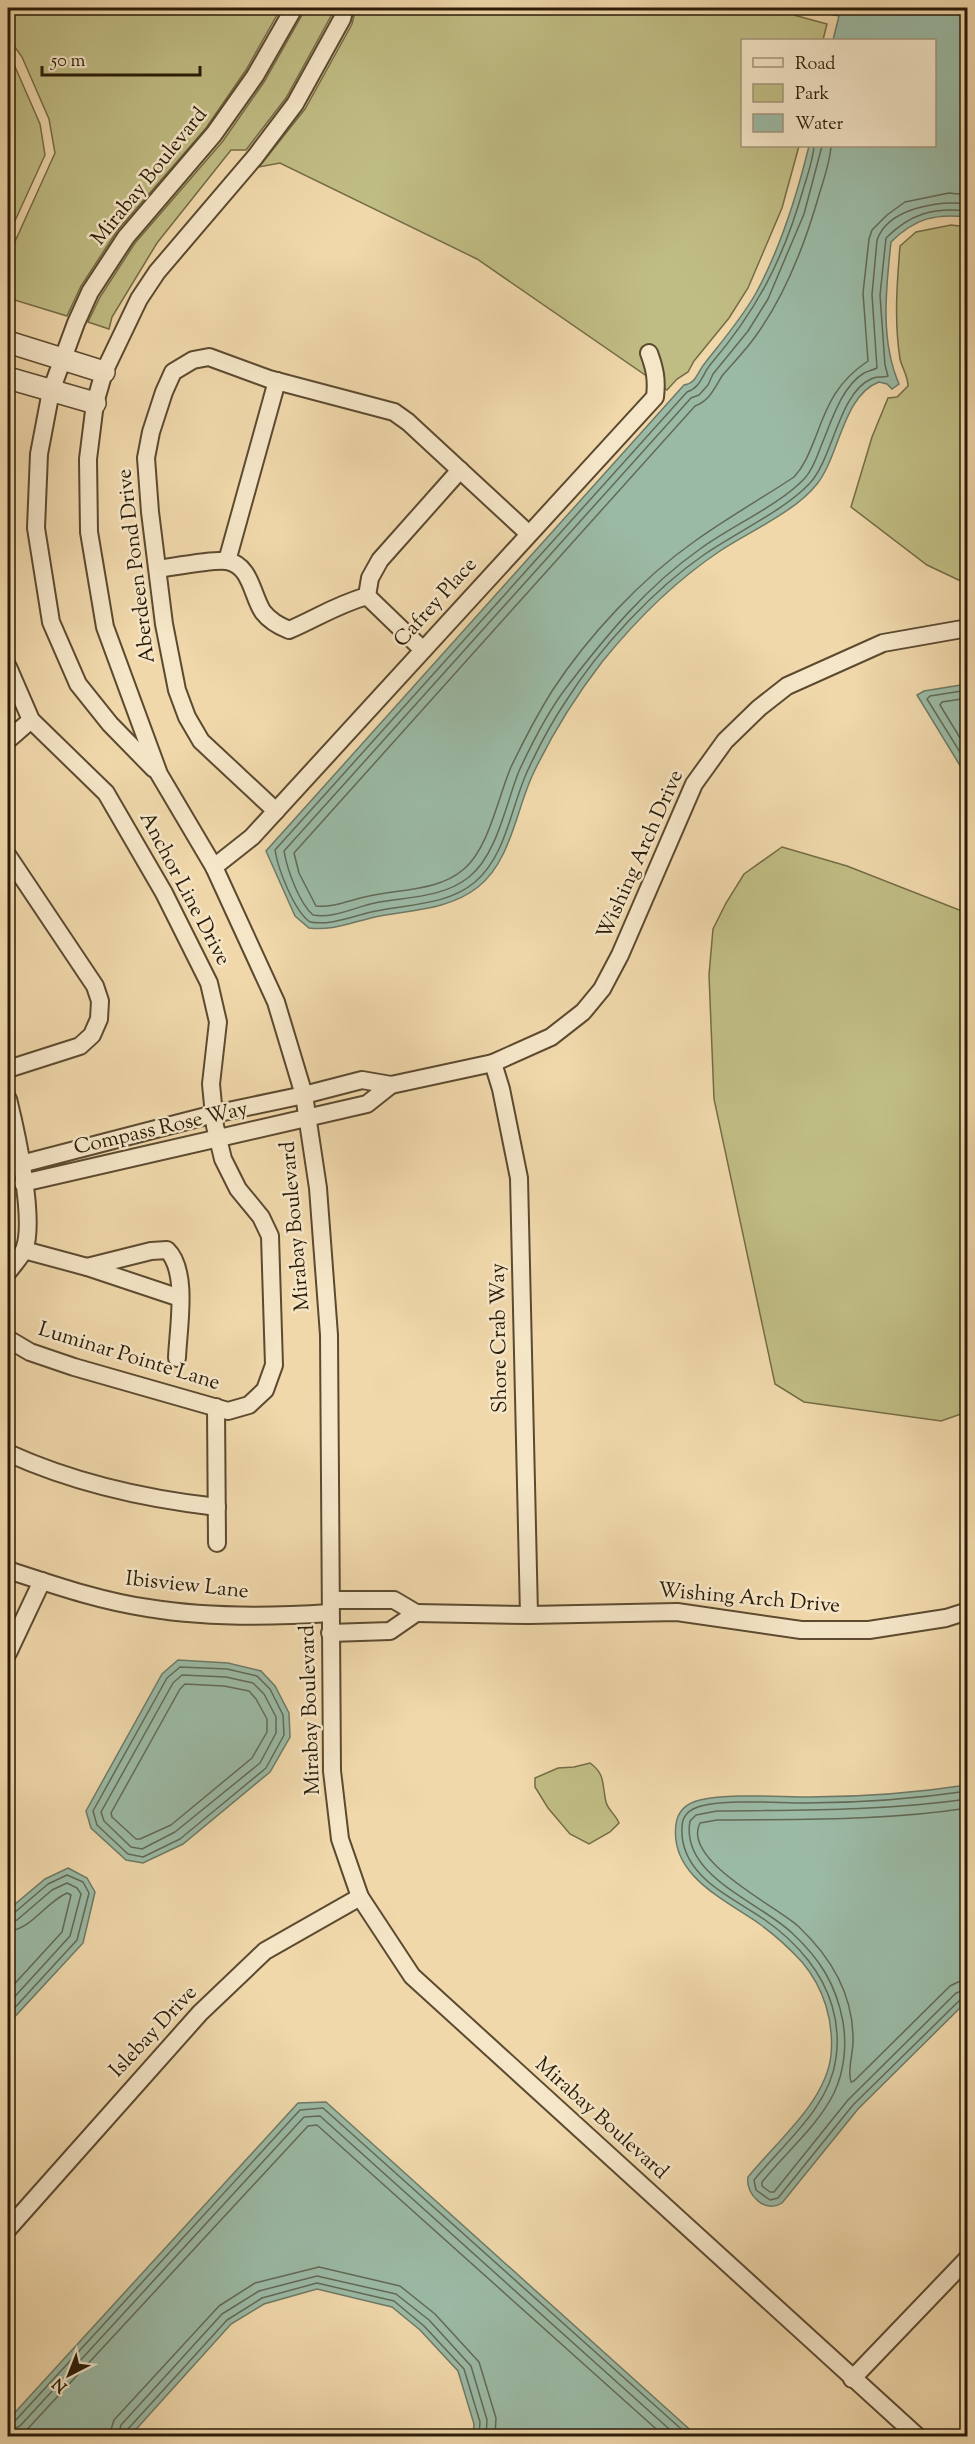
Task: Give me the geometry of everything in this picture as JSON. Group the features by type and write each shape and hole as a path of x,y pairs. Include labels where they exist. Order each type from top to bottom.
{"street":[{"name":"Mirabay Boulevard","path":"159,774 110,724 78,684 51,622 36,528 39,454 51,391 62,358 90,292 126,237 214,134 255,76 294,8"},
{"name":"Mirabay Boulevard","path":"345,8 342,19 295,104 255,158 157,272 139,299 104,372 95,403 88,459 89,532 105,627 159,774 214,867 276,1002 304,1095 318,1188 329,1335 332,1771 340,1839 360,1897 412,1976 917,2436"},
{"path":"8,342 104,372"},
{"name":"Cafrey Place","path":"214,867 252,837 276,812 655,397 657,383 649,353"},
{"name":"Aberdeen Pond Drive","path":"276,812 201,741 187,717 170,660 150,512 146,458 151,432 164,392 174,372 193,360 209,357 243,371 394,412 408,422 529,534"},
{"path":"8,378 95,403"},
{"path":"227,561 277,381"},
{"path":"366,596 370,578 380,560 460,470"},
{"path":"158,569 227,561 240,567 252,586 262,610 275,624 289,630 310,621 330,608 366,596"},
{"path":"366,596 423,650"},
{"name":"Wishing Arch Drive","path":"304,1095 362,1080 391,1085 494,1063 551,1038 583,1012 602,989 620,955 694,784 725,741 759,708 787,686 823,668 883,643 968,628"},
{"name":"Anchor Line Drive","path":"8,667 32,720 106,793 164,893 209,983 218,1022 211,1084 214,1114"},
{"path":"8,740 32,720"},
{"path":"8,856 95,986 100,1001 99,1019 92,1035 80,1046 8,1069"},
{"name":"Shore Crab Way","path":"494,1063 519,1178 529,1615"},
{"name":"Wishing Arch Drive","path":"308,1118 367,1104 391,1085"},
{"name":"Compass Rose Way","path":"21,1164 214,1114 304,1095"},
{"path":"8,1099 18,1137 27,1207 27,1233 24,1250 8,1272"},
{"name":"Luminar Pointe Lane","path":"8,1339 30,1352 74,1367 228,1411 249,1405 265,1390 274,1365 270,1236 261,1217 238,1189 223,1159 214,1114"},
{"name":"Compass Rose Way","path":"23,1183 308,1118"},
{"path":"24,1250 87,1267 180,1298"},
{"path":"87,1267 151,1251 167,1251 174,1257 179,1269 180,1298 177,1358"},
{"path":"216,1407 217,1543"},
{"path":"8,1454 104,1486 179,1503 217,1507"},
{"name":"Ibisview Lane","path":"8,1570 75,1592 148,1608 228,1616 275,1617 331,1607"},
{"path":"8,1653 42,1581"},
{"name":"Wishing Arch Drive","path":"331,1607 394,1600 416,1613 529,1615 677,1612 801,1630 869,1630 946,1618 968,1611"},
{"path":"330,1633 390,1631 416,1613"},
{"name":"Islebay Drive","path":"8,2229 200,2013 265,1951 360,1897"},
{"path":"852,2379 968,2258"}],"green space":[{"path":"8,8 281,8 246,70 206,128 117,231 81,286 67,316 8,298 8,257 55,153 49,119 22,57 8,37"},
{"path":"306,8 333,8 331,16 286,98 246,150 231,150 157,243 112,317 109,329 88,322 100,297 135,243 223,141 264,82"},
{"path":"356,8 791,8 794,15 827,24 823,39 741,39 741,147 799,147 782,208 748,288 729,318 694,361 688,372 677,379 667,390 477,259 280,163 259,167 305,109 352,24"},
{"path":"8,55 40,124 45,155 8,236"},
{"path":"951,225 968,227 967,584 927,565 851,507 872,437 888,398 897,397 908,386 900,359 897,331 900,246 916,232"},
{"path":"782,847 847,866 967,913 967,1412 941,1421 804,1402 775,1384 714,1099 709,975 713,929 726,903 744,874"},
{"path":"590,1763 599,1771 607,1805 619,1823 610,1832 589,1844 570,1834 548,1808 535,1787 535,1778 558,1768"}],"water":[{"path":"803,8 967,8 967,217 945,216 926,219 908,228 891,242 886,296 887,332 889,350 899,384 892,389 887,384 879,382 867,389 857,400 849,413 825,472 808,494 785,512 720,551 687,575 642,616 615,646 582,689 556,730 527,788 505,849 489,876 478,887 467,895 442,905 334,927 309,928 295,916 266,851 684,385 694,380 702,366 745,311 765,275 787,221 809,147 936,147 936,39 833,39 839,16"},
{"path":"968,684 967,777 917,695 924,691"},
{"path":"178,1660 228,1663 261,1671 275,1686 289,1713 290,1737 270,1772 183,1844 143,1863 126,1860 91,1828 86,1811 162,1674"},
{"path":"967,1785 967,2001 858,2109 782,2203 776,2206 763,2204 753,2196 748,2177 798,2120 820,2089 831,2055 829,2017 822,1994 802,1962 767,1929 717,1896 691,1872 681,1858 676,1842 676,1824 679,1815 691,1803 711,1798 869,1795"},
{"path":"68,1868 87,1878 95,1892 83,1943 8,2024 8,1910 45,1879"},
{"path":"326,2102 697,2436 473,2436 474,2424 458,2371 420,2330 392,2307 317,2289 264,2304 231,2324 130,2436 8,2436 8,2420 298,2103"}]}
